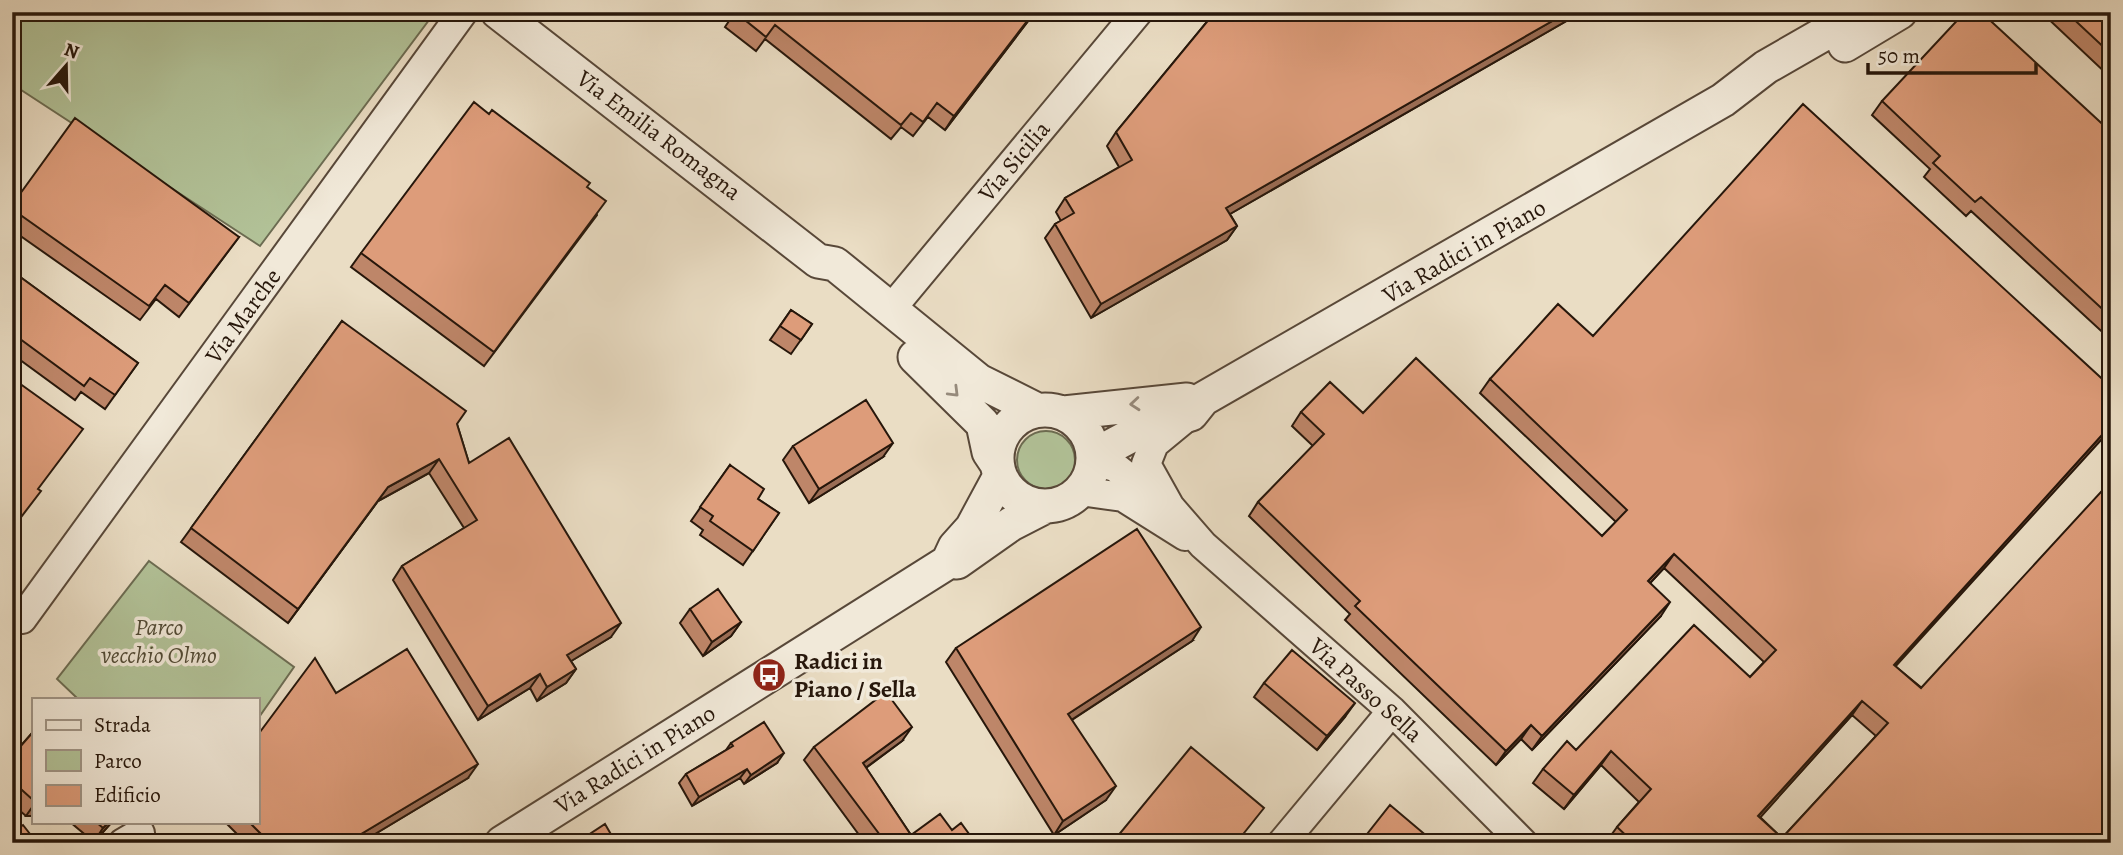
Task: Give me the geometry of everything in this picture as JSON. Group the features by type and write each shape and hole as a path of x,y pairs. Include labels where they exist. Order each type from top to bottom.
{"street":[{"name":"Via Marche","path":"22,620 463,12"},
{"name":"Via Emilia Romagna","path":"498,12 818,261 835,264 979,381 1050,412"},
{"name":"Via Sicilia","path":"891,309 1138,12"},
{"path":"1790,77 1797,60 1853,28 1861,12"},
{"path":"1723,100 1766,66 1861,12 1875,16 1881,12"},
{"path":"1723,100 1790,77 1900,12"},
{"name":"Via Radici in Piano","path":"1197,407 1723,100"},
{"name":"Via Emilia Romagna","path":"818,261 822,275 855,308 967,404 983,424 989,452 999,470"},
{"path":"948,562 955,547 972,528 999,470 1002,435 1023,415 1197,407"},
{"path":"999,470 1018,498 1046,506 1059,504 1089,469 1147,427 1197,407"},
{"name":"Via Passo Sella","path":"1197,407 1154,444 1146,464 1170,507 1203,545 1392,710 1523,843"},
{"path":"1050,412 1082,427 1089,469"},
{"name":"Via Passo Sella","path":"1089,469 1115,467 1152,498 1170,507"},
{"name":"Via Passo Sella","path":"1089,469 1123,497 1203,545"},
{"name":"Via Radici in Piano","path":"502,843 948,562 961,561 1011,524 1046,506"},
{"path":"1282,843 1392,710"}],"green space":[{"path":"12,12 435,12 260,246 12,84"},
{"path":"1046,431 1062,436 1070,444 1075,460 1070,476 1062,484 1046,489 1030,484 1022,476 1017,460 1022,444 1030,436"},
{"name":"Parco vecchio Olmo","path":"149,561 294,667 259,717 259,698 77,698 57,679"}],"building":[{"path":"735,12 1034,12 954,116 937,103 923,122 911,113 901,125 775,25 766,37"},
{"path":"1215,12 1568,12 1226,208 1237,226 1101,304 1055,224 1074,213 1065,198 1132,160 1116,132"},
{"path":"1965,12 1981,12 2111,132 2111,317 1981,197 1975,202 1933,163 1940,156 1882,101"},
{"path":"2066,12 2111,12 2111,54"},
{"path":"474,102 489,114 492,110 590,183 587,187 606,201 494,352 361,253"},
{"path":"1803,104 2111,387 2111,425 1894,665 1921,688 2111,481 2111,843 1634,843 1617,827 1651,789 1611,751 1574,795 1543,769 1567,741 1576,750 1694,625 1750,677 1776,650 1674,554 1648,581 1670,602 1542,736 1531,725 1506,751 1355,606 1360,601 1258,502 1324,434 1301,412 1330,382 1363,413 1416,358 1602,536 1627,510 1490,379 1558,304 1593,336","holes":["1862,701 1888,723 1782,838 1758,816"]},
{"path":"75,118 239,237 189,303 165,285 149,306 12,209 12,205"},
{"path":"12,271 138,363 115,395 90,378 84,386 12,333"},
{"path":"791,310 812,324 801,340 780,326"},
{"path":"342,321 466,411 457,424 469,463 509,438 621,623 567,655 576,669 547,687 540,674 488,706 402,566 477,520 439,459 388,487 298,609 191,528"},
{"path":"12,378 83,429 12,529"},
{"path":"866,400 893,443 819,489 793,446"},
{"path":"730,465 764,489 758,499 779,513 753,551 710,521 713,516 700,507"},
{"path":"1137,529 1201,627 1068,714 1116,786 1063,821 956,648"},
{"path":"718,589 741,622 712,642 690,609"},
{"path":"407,649 478,764 346,843 270,843 251,824 259,824 259,733 315,658 336,693"},
{"path":"1292,650 1355,703 1327,736 1264,683"},
{"path":"886,692 912,727 863,763 911,835 940,814 952,830 961,823 972,838 966,843 886,843 814,747"},
{"path":"764,722 784,753 751,775 747,769 699,797 686,774 733,746 731,743"},
{"path":"32,733 32,799 12,781 12,756"},
{"path":"1191,747 1264,808 1236,843 1112,843"},
{"path":"1390,805 1435,843 1360,843"},
{"path":"605,824 616,843 576,843"},
{"path":"23,825 37,843 12,843 12,829 14,831"}],"place":[{"name":"Radici in Piano / Sella","path":"769,675"}]}
